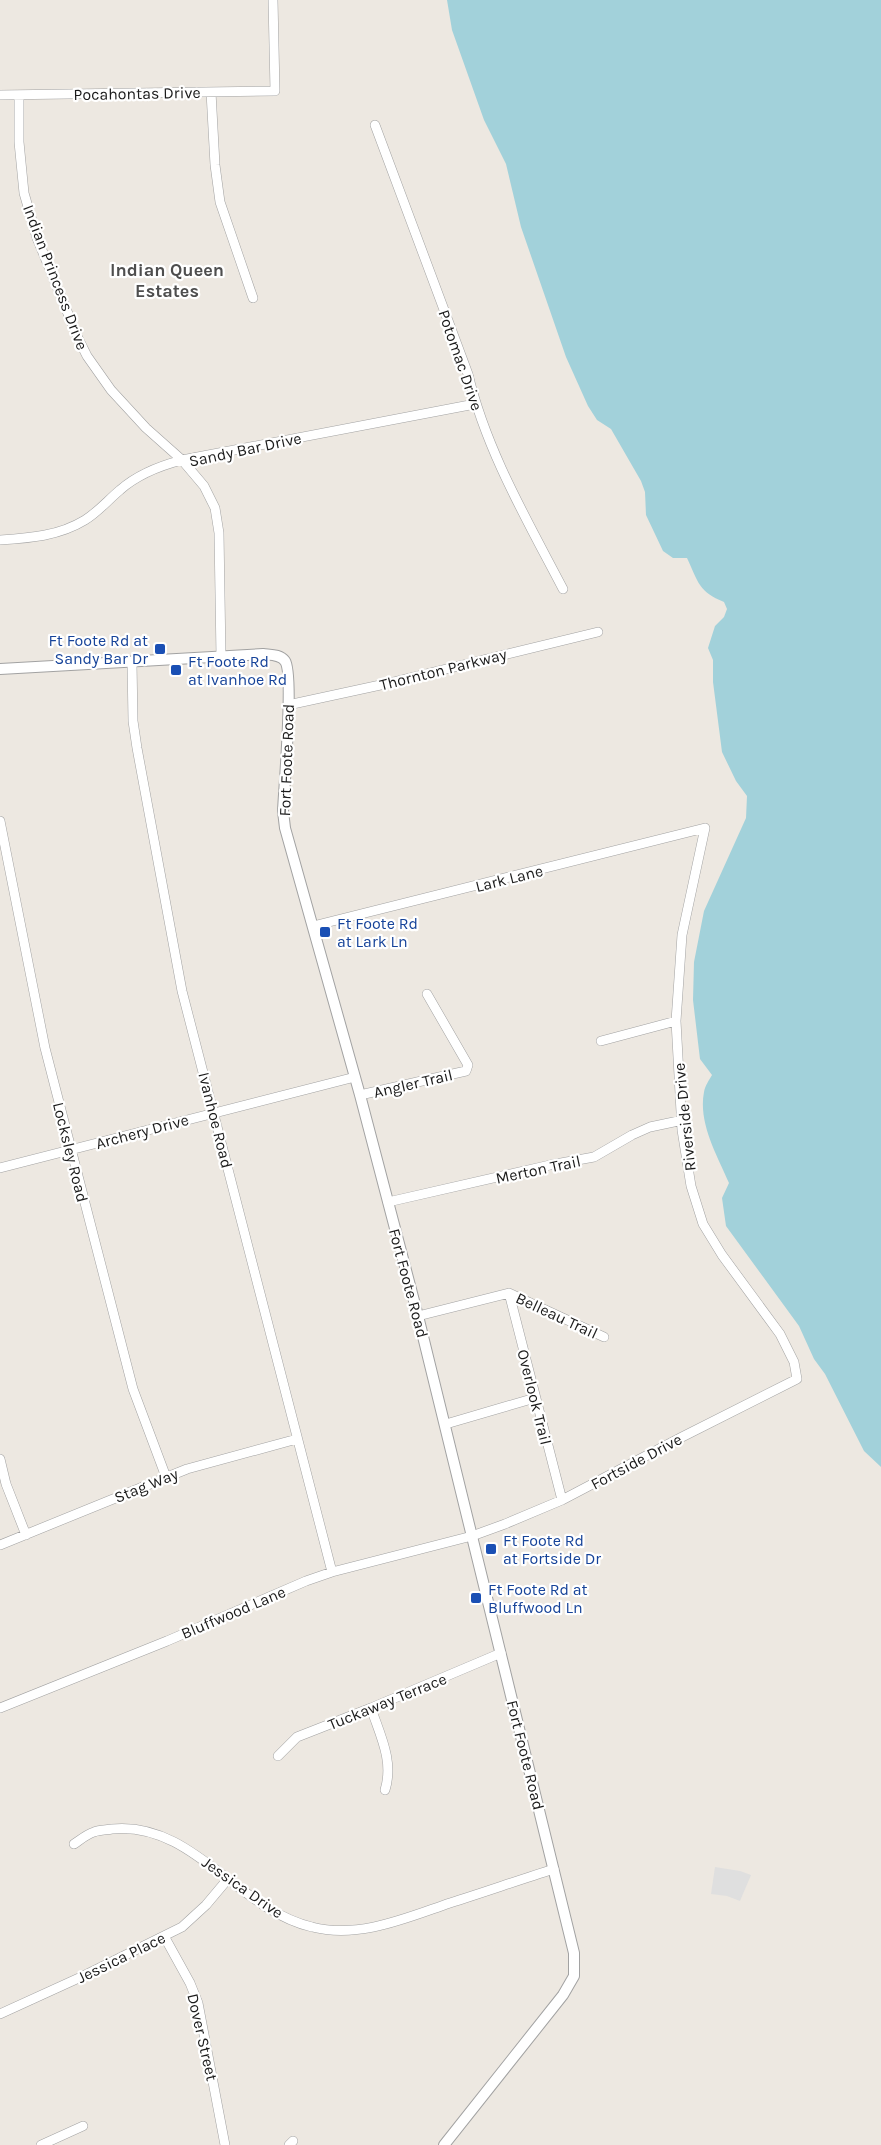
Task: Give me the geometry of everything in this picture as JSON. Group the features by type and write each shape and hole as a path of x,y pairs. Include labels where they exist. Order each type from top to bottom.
{"street":[{"name":"Pocahontas Drive","path":"0,95 275,91 273,0"},
{"path":"212,92 214,165 220,202 253,298"},
{"name":"Indian Princess Drive","path":"20,94 19,142 24,194 37,238 78,338 87,356 111,390 146,428 182,460"},
{"name":"Potomac Drive","path":"375,125 468,374 475,404 513,493 563,589"},
{"name":"Sandy Bar Drive","path":"221,657 218,520 211,497 182,460 475,404"},
{"path":"0,540 38,537 66,529 93,514 136,478 157,467 182,460"},
{"name":"Thornton Parkway","path":"288,705 598,632"},
{"name":"Fort Foote Road","path":"0,669 263,654 281,657 288,669 284,820 292,856 360,1095 446,1424 573,1945 575,1964 573,1976 563,1995 444,2145"},
{"name":"Ivanhoe Road","path":"132,663 133,721 182,992 332,1572"},
{"name":"Locksley Road","path":"0,821 39,1020 71,1150 133,1389 166,1477"},
{"name":"Lark Lane","path":"313,926 705,828"},
{"name":"Riverside Drive","path":"705,828 682,935 676,1021 682,1130 691,1186 703,1224 722,1255 780,1334 794,1362 797,1379"},
{"name":"Angler Trail","path":"360,1095 466,1071 468,1065 427,994"},
{"path":"601,1041 676,1021"},
{"name":"Archery Drive","path":"0,1168 355,1077"},
{"name":"Merton Trail","path":"388,1202 594,1157 650,1127 682,1120"},
{"path":"418,1316 509,1293"},
{"name":"Belleau Trail","path":"509,1293 604,1337"},
{"name":"Overlook Trail","path":"509,1293 562,1500"},
{"name":"Fortside Drive","path":"472,1536 562,1500 797,1379"},
{"path":"446,1424 535,1398"},
{"name":"Stag Way","path":"0,1545 187,1469 297,1439"},
{"path":"0,1459 6,1484 26,1535"},
{"name":"Bluffwood Lane","path":"0,1708 332,1572 472,1536"},
{"name":"Tuckaway Terrace","path":"278,1756 297,1737 501,1653"},
{"path":"371,1708 388,1757 385,1790"},
{"name":"Jessica Drive","path":"74,1844 93,1832 118,1828 137,1829 160,1835 182,1846 227,1880 289,1919 313,1928 340,1931 378,1926 554,1869"},
{"name":"Jessica Place","path":"0,2014 182,1927 206,1905 227,1880"},
{"name":"Dover Street","path":"164,1936 190,1983 198,2003 225,2145"},
{"path":"40,2145 83,2126"}],"shaded area":[{"path":"715,1867 751,1875 740,1901 727,1896 711,1894"}],"water":[{"path":"447,0 881,0 881,1467 864,1451 825,1374 814,1359 799,1326 726,1226 722,1198 729,1183 706,1127 704,1092 712,1075 700,1059 693,1000 694,962 704,911 746,818 747,796 736,781 722,752 713,682 713,660 708,648 715,626 724,617 727,609 724,602 709,594 700,585 687,558 673,558 663,551 646,515 645,492 641,481 611,429 597,420 588,406 566,357 521,227 506,164 484,120 452,30"}],"place":[{"name":"Ft Foote Rd at Sandy Bar Dr","path":"160,649"},
{"name":"Ft Foote Rd at Ivanhoe Rd","path":"176,670"},
{"name":"Ft Foote Rd at Lark Ln","path":"325,932"},
{"name":"Ft Foote Rd at Fortside Dr","path":"491,1549"},
{"name":"Ft Foote Rd at Bluffwood Ln","path":"476,1598"}],"district":[{"name":"Indian Queen Estates","path":"167,280"}]}
